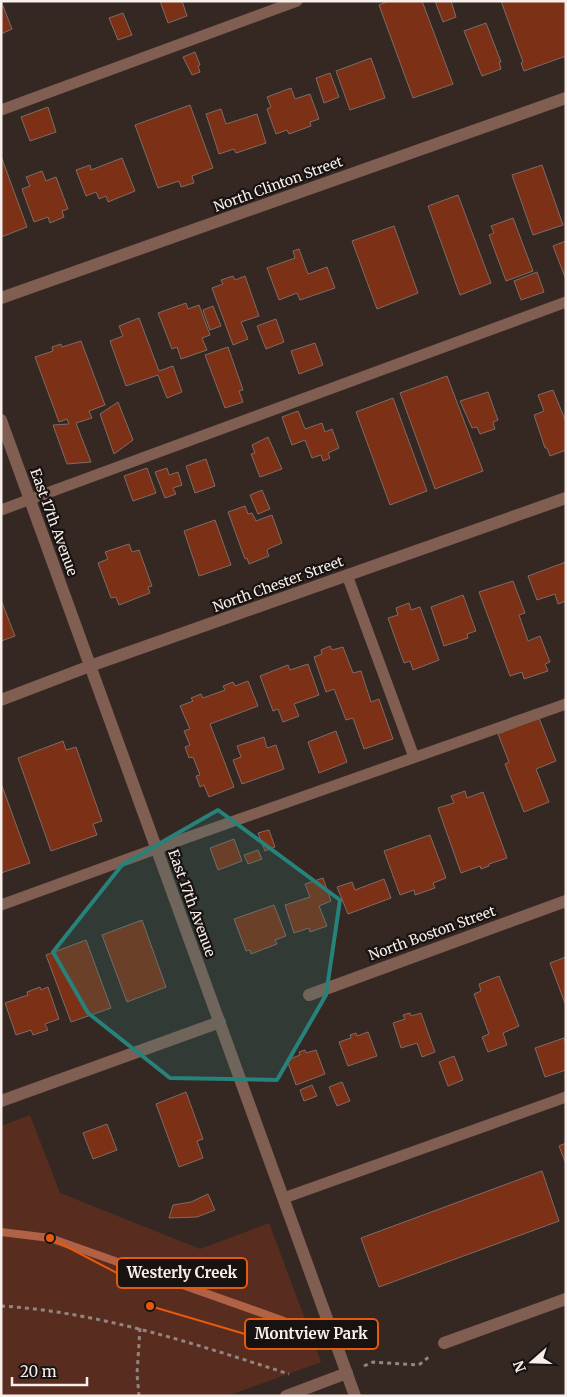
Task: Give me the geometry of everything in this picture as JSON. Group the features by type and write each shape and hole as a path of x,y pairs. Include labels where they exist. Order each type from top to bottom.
{"street":[{"name":"North Clinton Street","path":"1,298 566,98"},
{"name":"East 17th Avenue","path":"1,420 355,1396"},
{"name":"North Chester Street","path":"1,700 90,666 566,498"},
{"name":"North Boston Street","path":"309,994 566,900"},
{"path":"1,1101 220,1022"},
{"path":"444,1343 566,1299"},
{"path":"286,1396 347,1373"}],"lane":[{"path":"1,110 298,1"},
{"path":"1,510 566,302"},
{"path":"348,575 414,757"},
{"path":"1,905 566,704"},
{"path":"284,1198 566,1097"}],"path":[{"path":"1,1306 31,1308 140,1328 318,1384"},
{"path":"139,1396 137,1374 140,1328"},
{"path":"347,1373 373,1362 419,1365 444,1343"}],"highlighted area":[{"path":"218,810 340,900 326,995 277,1080 170,1078 88,1013 53,952 122,865"}],"shaded area":[{"path":"30,1115 60,1193 200,1249 269,1223 321,1362 227,1396 1,1396 1,1126"}],"building":[{"path":"1,1 12,29 1,34"},
{"path":"160,1 182,1 187,16 168,23"},
{"path":"389,1 422,1 453,84 413,98 379,5"},
{"path":"435,1 451,1 456,17 443,22"},
{"path":"501,1 566,1 566,56 524,71 521,63 523,62"},
{"path":"123,13 132,35 118,40 109,18"},
{"path":"486,23 501,62 499,62 501,69 482,76 464,31"},
{"path":"195,52 200,65 198,66 200,72 192,75 183,57"},
{"path":"371,58 385,98 350,110 336,71"},
{"path":"330,73 339,97 324,103 316,78"},
{"path":"291,88 295,99 310,94 319,119 310,122 311,126 289,134 287,130 276,134 267,109 271,107 267,97"},
{"path":"190,105 213,168 192,176 194,183 181,187 179,181 158,188 135,125"},
{"path":"48,107 56,132 30,141 21,117"},
{"path":"221,109 226,124 257,114 266,143 236,153 234,149 219,154 206,114"},
{"path":"1,156 27,227 1,237"},
{"path":"122,158 135,191 108,202 106,196 99,199 96,192 86,196 76,170 90,165 91,170"},
{"path":"542,165 563,225 533,235 512,175"},
{"path":"42,171 46,181 56,177 68,209 62,211 64,217 50,223 48,217 34,222 22,189 30,186 26,177"},
{"path":"458,195 491,283 460,295 428,206"},
{"path":"513,218 533,271 506,281 489,235 494,233 491,226"},
{"path":"394,226 418,293 377,309 352,241"},
{"path":"566,241 566,276 565,277 553,246"},
{"path":"299,249 308,274 327,267 335,288 300,300 297,293 279,300 267,268 295,258 293,251"},
{"path":"537,272 544,292 521,300 514,281"},
{"path":"233,276 235,280 245,276 259,316 241,322 248,339 233,345 212,288 223,284 221,280"},
{"path":"186,303 188,309 199,305 210,335 202,338 207,350 181,359 177,347 172,349 158,313"},
{"path":"213,306 221,326 210,330 203,310"},
{"path":"139,318 159,371 173,366 182,392 167,398 158,375 126,386 110,341 123,336 119,326"},
{"path":"276,319 284,342 266,349 257,326"},
{"path":"81,341 105,405 89,411 92,418 76,423 91,462 67,464 53,425 69,424 67,419 59,422 35,357 53,351 52,347 61,344 62,347"},
{"path":"315,343 323,365 299,374 291,351"},
{"path":"228,347 243,390 239,391 243,402 225,408 205,355"},
{"path":"447,376 483,471 435,489 400,393"},
{"path":"553,390 566,422 566,450 550,456 547,448 545,448 534,415 544,411 538,395"},
{"path":"488,392 498,420 493,422 495,429 480,434 477,427 472,428 460,401"},
{"path":"393,398 427,491 390,505 356,412"},
{"path":"118,402 133,440 114,454 100,414"},
{"path":"298,411 305,429 322,423 325,432 332,429 339,448 328,453 330,458 323,461 321,455 312,458 305,440 292,445 282,417"},
{"path":"268,437 282,469 260,477 251,454 255,453 252,445"},
{"path":"206,459 215,486 195,493 186,466"},
{"path":"147,468 156,493 133,501 124,476"},
{"path":"167,468 169,475 178,472 182,485 173,488 176,494 165,498 155,472"},
{"path":"262,490 270,509 258,514 250,495"},
{"path":"245,506 248,514 252,513 256,521 272,515 282,543 268,549 269,556 249,564 247,558 245,559 228,512"},
{"path":"215,520 231,565 199,576 184,531"},
{"path":"129,544 132,552 139,550 152,586 148,587 150,593 119,605 116,597 111,598 98,563 108,559 105,552"},
{"path":"566,562 566,601 558,604 555,594 537,600 528,576"},
{"path":"513,581 525,613 519,615 528,641 540,636 550,662 545,664 548,671 524,679 522,672 510,676 479,592"},
{"path":"463,595 476,631 467,634 468,638 444,646 431,607"},
{"path":"1,600 15,636 1,641"},
{"path":"409,603 411,610 420,607 439,660 413,670 410,661 404,663 388,618 398,615 396,608"},
{"path":"330,646 332,650 343,647 353,673 361,671 371,702 379,699 393,739 364,749 353,718 346,720 334,689 326,692 314,657 322,654 321,650"},
{"path":"308,664 319,695 294,704 299,716 283,722 278,709 273,711 260,676 288,665 290,670"},
{"path":"248,681 258,706 210,724 234,787 209,797 204,785 200,787 196,776 200,775 193,757 189,758 185,747 190,745 184,731 190,729 180,706 193,701 191,698 201,694 203,698 225,690 223,686 233,682 235,686"},
{"path":"539,718 556,761 536,769 549,802 524,812 505,764 509,762 498,734"},
{"path":"336,731 347,762 319,773 308,742"},
{"path":"264,737 267,748 276,745 284,769 242,784 233,760 241,757 237,746"},
{"path":"63,741 66,750 76,747 102,821 93,824 97,835 51,851 18,758"},
{"path":"1,783 30,863 1,873"},
{"path":"465,791 467,798 483,792 507,858 481,869 480,866 461,873 438,808 454,803 451,796"},
{"path":"269,830 275,847 265,851 258,833"},
{"path":"430,835 446,878 433,883 435,888 415,895 414,890 400,895 384,851"},
{"path":"234,839 242,861 218,870 210,848"},
{"path":"258,850 262,859 248,864 244,855"},
{"path":"323,878 331,901 319,906 327,926 310,932 309,928 294,933 285,905 310,897 305,884"},
{"path":"384,879 391,898 348,914 337,887 352,882 355,890"},
{"path":"274,905 286,936 275,940 277,944 251,954 250,950 246,951 234,919"},
{"path":"142,920 166,987 127,1002 102,935"},
{"path":"86,940 111,1008 71,1022 46,955"},
{"path":"566,957 566,1006 550,963"},
{"path":"499,976 519,1026 503,1033 507,1045 488,1052 482,1037 489,1034 474,994 481,991 479,984"},
{"path":"40,987 41,990 48,987 59,1019 45,1024 48,1030 33,1035 31,1030 16,1035 5,1003 28,995 27,992"},
{"path":"410,1013 411,1016 421,1013 435,1052 422,1057 417,1043 401,1048 393,1023 405,1019 403,1015"},
{"path":"368,1032 377,1056 348,1066 339,1042 351,1038 350,1035 356,1033 357,1036"},
{"path":"564,1038 566,1044 566,1070 545,1077 535,1048"},
{"path":"305,1050 306,1053 316,1050 325,1074 296,1085 287,1060 300,1055 299,1052"},
{"path":"454,1056 463,1080 448,1086 439,1062"},
{"path":"342,1082 350,1101 337,1106 329,1087"},
{"path":"312,1085 317,1096 304,1101 300,1090"},
{"path":"186,1092 203,1139 197,1141 203,1158 179,1167 156,1104"},
{"path":"107,1124 117,1150 93,1159 83,1133"},
{"path":"566,1143 566,1164 559,1146"},
{"path":"542,1171 559,1221 379,1287 361,1238"},
{"path":"208,1194 215,1210 197,1217 169,1218 173,1205 191,1202"}],"waterway":[{"path":"1,1232 50,1238 284,1321"}],"place":[{"name":"Westerly Creek","path":"50,1238"},
{"name":"Montview Park","path":"150,1306"}]}
